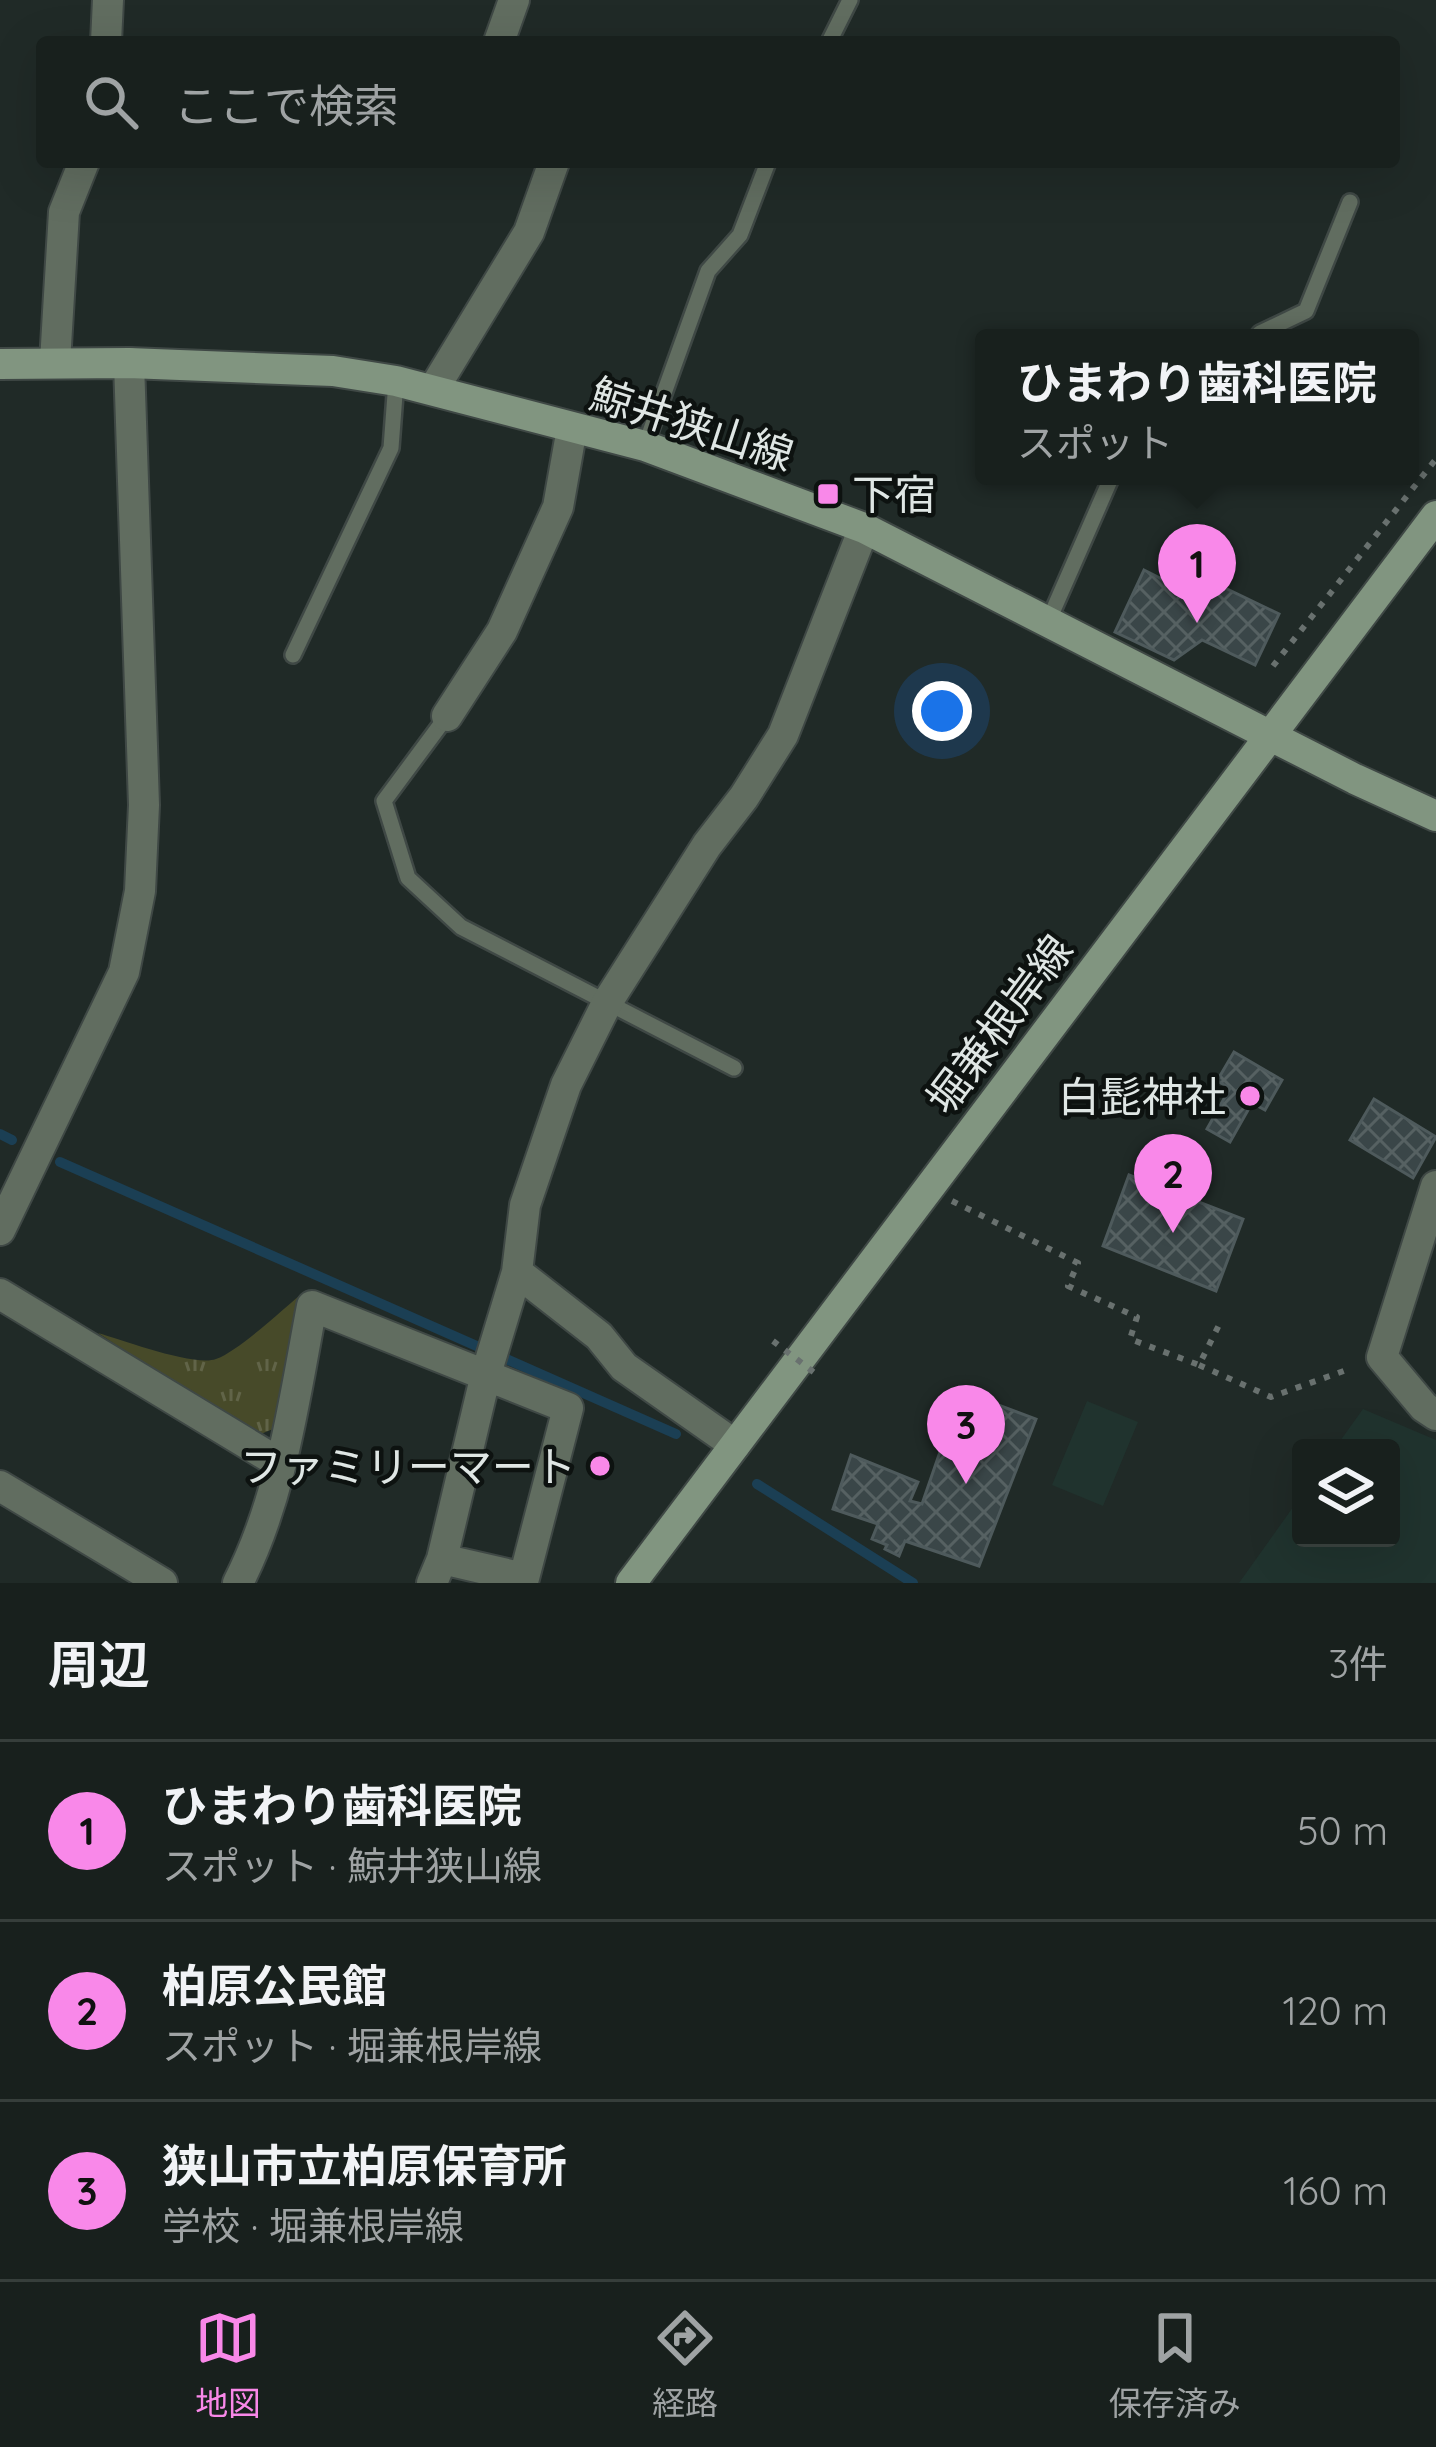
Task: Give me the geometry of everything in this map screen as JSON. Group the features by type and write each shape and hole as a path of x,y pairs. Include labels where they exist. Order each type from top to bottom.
{"main road":[{"name":"鯨井狭山線","path":"0,364 129,363 333,371 396,381 645,446 864,528 1354,779 1436,816"},
{"name":"堀兼根岸線","path":"631,1583 1436,516"}],"street":[{"path":"106,36 108,0"},
{"path":"501,36 514,0"},
{"path":"55,362 64,212 82,168"},
{"path":"433,390 529,232 552,168"},
{"path":"0,1230 124,972 140,891 144,805 129,363"},
{"path":"447,716 502,631 558,507 572,428"},
{"path":"238,1583 257,1545 281,1463 312,1306 486,1374 568,1408 524,1578 437,1571 486,1374 517,1272 525,1205 566,1085 608,1000 706,845 783,735 864,528"},
{"path":"1436,1186 1382,1357 1436,1415"},
{"path":"517,1272 599,1336 624,1367 735,1445"},
{"path":"0,1294 281,1463"},
{"path":"0,1486 162,1583"}],"lane":[{"path":"832,36 850,0"},
{"path":"645,446 708,272 740,235 766,168"},
{"path":"1268,329 1306,311 1350,202"},
{"path":"293,655 391,448 396,381"},
{"path":"1048,622 1108,485"},
{"path":"447,716 385,801 408,878 461,927 734,1068"}],"path":[{"path":"1273,666 1416,485"},
{"path":"928,1189 1078,1263 1068,1286 1137,1317 1130,1339 1271,1397 1382,1357"},
{"path":"1199,1365 1221,1321"},
{"path":"773,1341 820,1377"}],"shaded area":[{"path":"1087,1401 1138,1422 1103,1506 1052,1485"},
{"path":"1363,1409 1436,1440 1436,1583 1239,1583 1292,1509 1292,1547 1400,1547 1400,1439 1341,1439"}],"green space":[{"path":"305,1291 273,1429 256,1436 98,1333 176,1356 216,1359"}],"building":[{"path":"1144,570 1192,594 1200,576 1279,614 1255,665 1202,640 1174,660 1115,632"},
{"name":"白髭神社","path":"1234,1052 1282,1080 1265,1110 1252,1103 1230,1142 1207,1129 1230,1088 1217,1081"},
{"path":"1374,1099 1436,1137 1413,1178 1350,1140"},
{"path":"1129,1175 1243,1219 1216,1291 1103,1246"},
{"path":"961,1391 1036,1419 979,1566 905,1541 899,1556 872,1539 878,1524 833,1509 851,1455 918,1482 910,1501 922,1504"}],"waterway":[{"path":"0,1134 12,1140"},
{"path":"60,1162 676,1434"},
{"path":"757,1484 913,1583"}],"place":[{"name":"下宿","path":"828,494"},
{"name":"ひまわり歯科医院","path":"1197,623"},
{"name":"白髭神社","path":"1250,1096"},
{"name":"柏原公民館","path":"1173,1233"},
{"name":"ファミリーマート","path":"600,1466"},
{"name":"狭山市立柏原保育所","path":"966,1484"}]}
